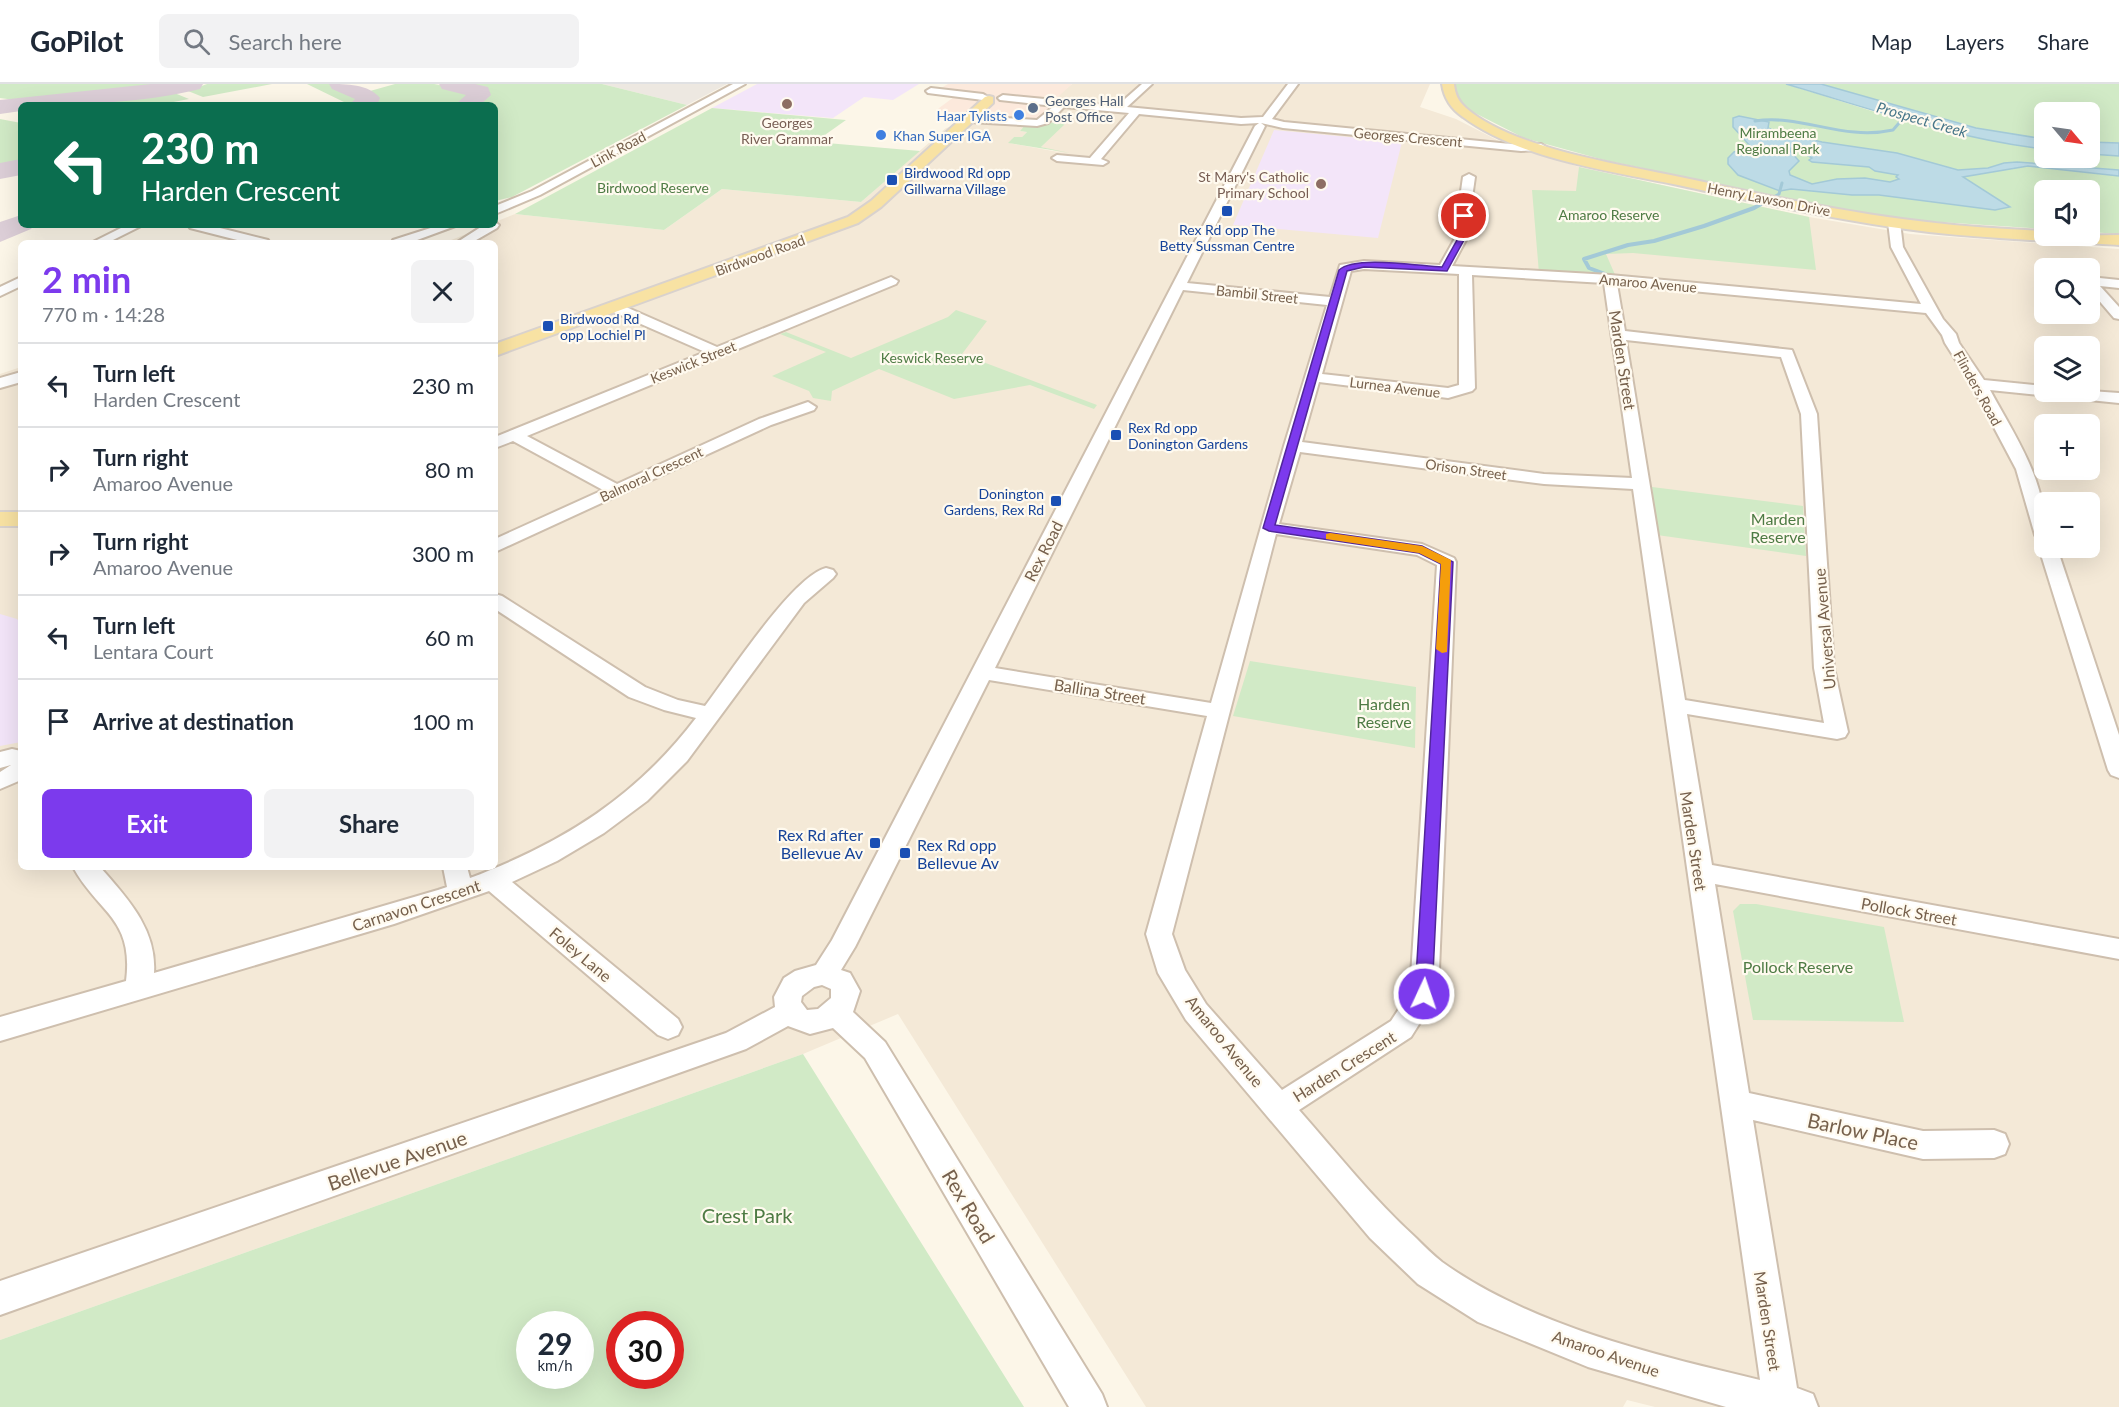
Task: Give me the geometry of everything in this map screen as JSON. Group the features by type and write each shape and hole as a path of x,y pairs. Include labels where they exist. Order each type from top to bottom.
{"main road":[{"name":"Henry Lawson Drive","path":"1448,84 1452,100 1473,119 1507,135 1579,159 1768,200 1874,219 1986,233 2119,240"},
{"name":"Birdwood Road","path":"498,349 853,220 876,204 994,95"}],"street":[{"name":"Link Road","path":"498,209 536,193 740,84"},
{"path":"1119,109 1147,84"},
{"name":"Rex Road","path":"824,974 842,947 1263,123 1293,84"},
{"name":"Georges Crescent","path":"931,91 994,95 1060,104 1521,148 1541,147"},
{"path":"970,119 1037,123 1044,121 1060,104"},
{"path":"1057,158 1098,162 1136,111"},
{"path":"1444,269 1460,240 1469,177"},
{"name":"Flinders Road","path":"1874,219 1882,234 1897,248 1979,384 2024,469 2034,502"},
{"name":"Flinders Road","path":"1894,222 1897,248"},
{"path":"104,240 130,228"},
{"path":"206,228 252,240"},
{"path":"406,240 443,228"},
{"path":"467,240 488,228"},
{"name":"Amaroo Avenue","path":"1342,272 1329,263 1352,259 1364,265"},
{"name":"Amaroo Avenue","path":"1791,1405 1684,1379 1588,1350 1490,1310 1430,1273 1381,1227 1196,1012 1172,973 1159,934 1292,446 1342,272 1348,267 1364,265 1610,279 1932,309"},
{"name":"Lurnea Avenue","path":"1313,377 1448,393 1467,388 1465,271"},
{"name":"Marden Street","path":"1610,279 1734,1103 1791,1405"},
{"name":"Keswick Street","path":"498,442 891,281"},
{"path":"0,292 18,283"},
{"path":"2100,283 2119,284"},
{"name":"Bambil Street","path":"1179,286 1334,302"},
{"path":"2100,293 2119,315"},
{"path":"614,308 717,352"},
{"name":"Universal Avenue","path":"1619,335 1787,353 1809,414 1824,668 1837,732 1674,705"},
{"path":"0,383 18,378"},
{"path":"1979,384 2034,390"},
{"path":"2100,396 2119,398"},
{"name":"Balmoral Crescent","path":"498,545 765,422 808,407"},
{"path":"514,435 616,490"},
{"name":"Orison Street","path":"1292,446 1544,480 1642,484"},
{"name":"Harden Crescent","path":"1269,528 1422,550 1447,562 1424,994 1401,1029 1280,1107"},
{"path":"2051,558 2119,770"},
{"name":"Carnavon Crescent","path":"0,1029 421,906 493,880 550,855 623,809 663,773 797,599 826,573"},
{"path":"498,602 637,692 665,703 710,714"},
{"name":"Ballina Street","path":"982,672 1218,711"},
{"path":"88,870 118,906 138,938 142,958 139,988"},
{"path":"456,870 461,892"},
{"name":"Pollock Street","path":"1699,872 2119,949"},
{"name":"Foley Lane","path":"493,880 668,1027"},
{"path":"824,974 840,980 847,992 843,1008 829,1019 811,1022 790,1012 788,997 797,983 814,975 824,974"},
{"name":"Bellevue Avenue","path":"0,1298 736,1041 790,1012"},
{"name":"Rex Road","path":"836,1014 875,1050 1089,1407"},
{"name":"Barlow Place","path":"1734,1103 1923,1145 1994,1144"}],"shaded area":[{"path":"602,84 727,84 687,105"},
{"name":"Georges River Grammar","path":"757,84 919,84 893,100 864,97 833,118 712,108"},
{"path":"948,84 1072,84 1048,106 1060,108 1045,124 1038,126 974,121 964,113 935,111 954,97 941,88"},
{"path":"1072,84 1430,84 1420,107 1456,119 1497,140 1579,167 1809,217 1910,234 2034,243 2034,246 2119,249 2119,1407 1655,1407 1627,1400 1623,1407 1146,1407 898,1014 803,1054 0,1340 0,374 18,368 18,870 498,870 498,240 451,240 481,228 498,228 498,221 515,214 664,230 722,189 861,202 946,128 974,121 1025,125 1020,131 1027,132 1022,137 1014,137 1009,143 1064,153 1041,147 1064,123 1047,122 1059,108 1048,106"},
{"name":"St Mary's Catholic Primary School","path":"1274,130 1402,142 1378,238 1233,225"},
{"path":"0,614 18,620 18,743 0,746"}],"green space":[{"path":"0,84 176,84 22,101 0,98"},
{"path":"207,84 272,84 203,97 188,91"},
{"path":"307,84 330,84 362,100 344,102"},
{"path":"395,84 434,84 469,90 473,94 462,102 373,102 377,99 370,91"},
{"path":"465,84 602,84 687,105 512,197 498,200 498,102 478,102 487,96 488,91"},
{"name":"Mirambeena Regional Park","path":"1455,84 1786,84 1875,112 1964,135 2034,147 2034,168 2100,168 2100,155 2119,156 2119,234 2100,233 2100,180 2034,180 2034,228 1909,220 1846,211 1604,160 1524,138 1467,109 1454,92"},
{"path":"1821,84 2119,84 2119,143 2100,142 2100,102 2034,102 2034,138 1976,128"},
{"path":"172,92 189,99 174,102 76,102"},
{"name":"Birdwood Reserve","path":"712,108 846,120 815,142 920,151 861,202 722,189 664,230 515,214"},
{"path":"0,119 18,122 18,165 0,168"},
{"path":"1047,122 1065,124 1041,147 1070,153 1008,143 1014,137 1022,137 1027,132 1020,131 1025,125 1041,126"},
{"name":"Amaroo Reserve","path":"1579,167 1809,217 1816,270 1633,253 1606,254 1616,277 1539,273 1532,190 1576,191"},
{"name":"Keswick Reserve","path":"956,310 987,321 962,354 1097,405 1094,409 1030,385 954,399 879,369 832,391 831,401 813,398 809,391 772,376 826,352 780,334 786,332 851,358 948,317"},
{"name":"Marden Reserve","path":"1652,487 1803,506 1806,556 1657,535"},
{"name":"Harden Reserve","path":"1250,661 1416,687 1415,748 1233,716"},
{"name":"Pollock Reserve","path":"1740,904 1756,904 1884,927 1904,1022 1753,1020 1733,911"},
{"name":"Crest Park","path":"803,1054 1024,1407 0,1407 0,1340"}],"water":[{"name":"Prospect Creek","path":"1786,84 1821,84 1976,128 2034,137 2034,147 1946,131"},
{"path":"1739,116 1769,122 1768,128 1775,131 1822,142 1897,153 1958,170 1988,168 2017,162 2034,163 2034,167 1963,177 2010,207 1995,210 1879,195 1852,195 1791,189 1780,191 1738,175 1728,164 1728,158 1734,152 1751,147 1733,127 1733,118","holes":["1791,148 1806,150 1807,155 1812,158 1809,160 1812,162 1869,167 1875,171 1898,175 1896,177 1899,179 1890,182 1865,178 1837,179 1812,184 1790,175 1789,171 1799,161 1790,151"]},
{"path":"2100,142 2119,143 2119,156 2100,155"},
{"path":"2046,168 2119,170 2119,176"}],"waterway":[{"path":"1755,121 1789,121 1839,130 1874,132 1893,130 1899,123 1911,118"},
{"path":"1767,201 1779,194 1782,183"},
{"path":"1605,274 1589,268 1584,259 1628,245 1654,241 1704,226 1754,208 1770,199"}],"taxiway":[{"path":"46,102 192,84"},
{"path":"340,84 369,98 368,102"},
{"path":"450,84 480,92 480,95 470,102"},
{"path":"0,107 18,105"},
{"path":"0,171 18,168"},
{"path":"0,233 18,224"}],"slow traffic":[{"path":"1330,536 1422,550 1447,562 1442,649"}],"place":[{"name":"Georges River Grammar","path":"787,104"},
{"name":"Georges Hall Post Office","path":"1033,108"},
{"name":"Haar Tylists","path":"1019,115"},
{"name":"Khan Super IGA","path":"881,135"},
{"name":"Birdwood Rd opp Gillwarna Village","path":"892,180"},
{"name":"St Mary's Catholic Primary School","path":"1321,184"},
{"name":"Rex Rd opp The Betty Sussman Centre","path":"1227,211"},
{"name":"Birdwood Rd opp Lochiel Pl","path":"548,326"},
{"name":"Rex Rd opp Donington Gardens","path":"1116,435"},
{"name":"Donington Gardens, Rex Rd","path":"1056,501"},
{"name":"Rex Rd after Bellevue Av","path":"875,843"},
{"name":"Rex Rd opp Bellevue Av","path":"905,853"}],"route":[{"path":"1424,994 1447,562 1422,550 1269,528 1343,270 1357,265 1444,269 1447,260 1456,251 1464,216"}]}
